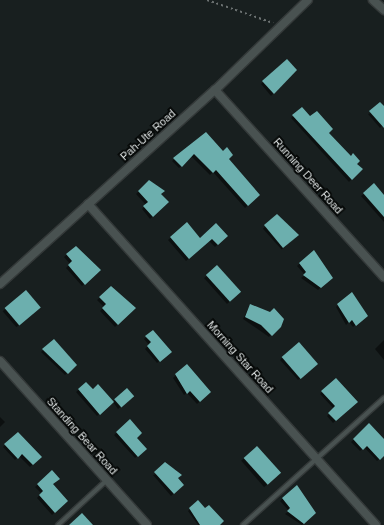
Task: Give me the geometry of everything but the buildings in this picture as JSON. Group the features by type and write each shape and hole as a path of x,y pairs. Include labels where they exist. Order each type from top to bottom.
{"street":[{"name":"Pah-Ute Road","path":"0,284 215,90 308,0"},
{"path":"373,0 384,10"},
{"name":"Running Deer Road","path":"215,90 384,277"},
{"name":"Morning Star Road","path":"88,204 376,525"},
{"name":"Standing Bear Road","path":"0,361 148,525"}],"lane":[{"path":"243,525 384,398"},
{"path":"58,525 107,480"}],"path":[{"path":"207,0 276,24"}]}
